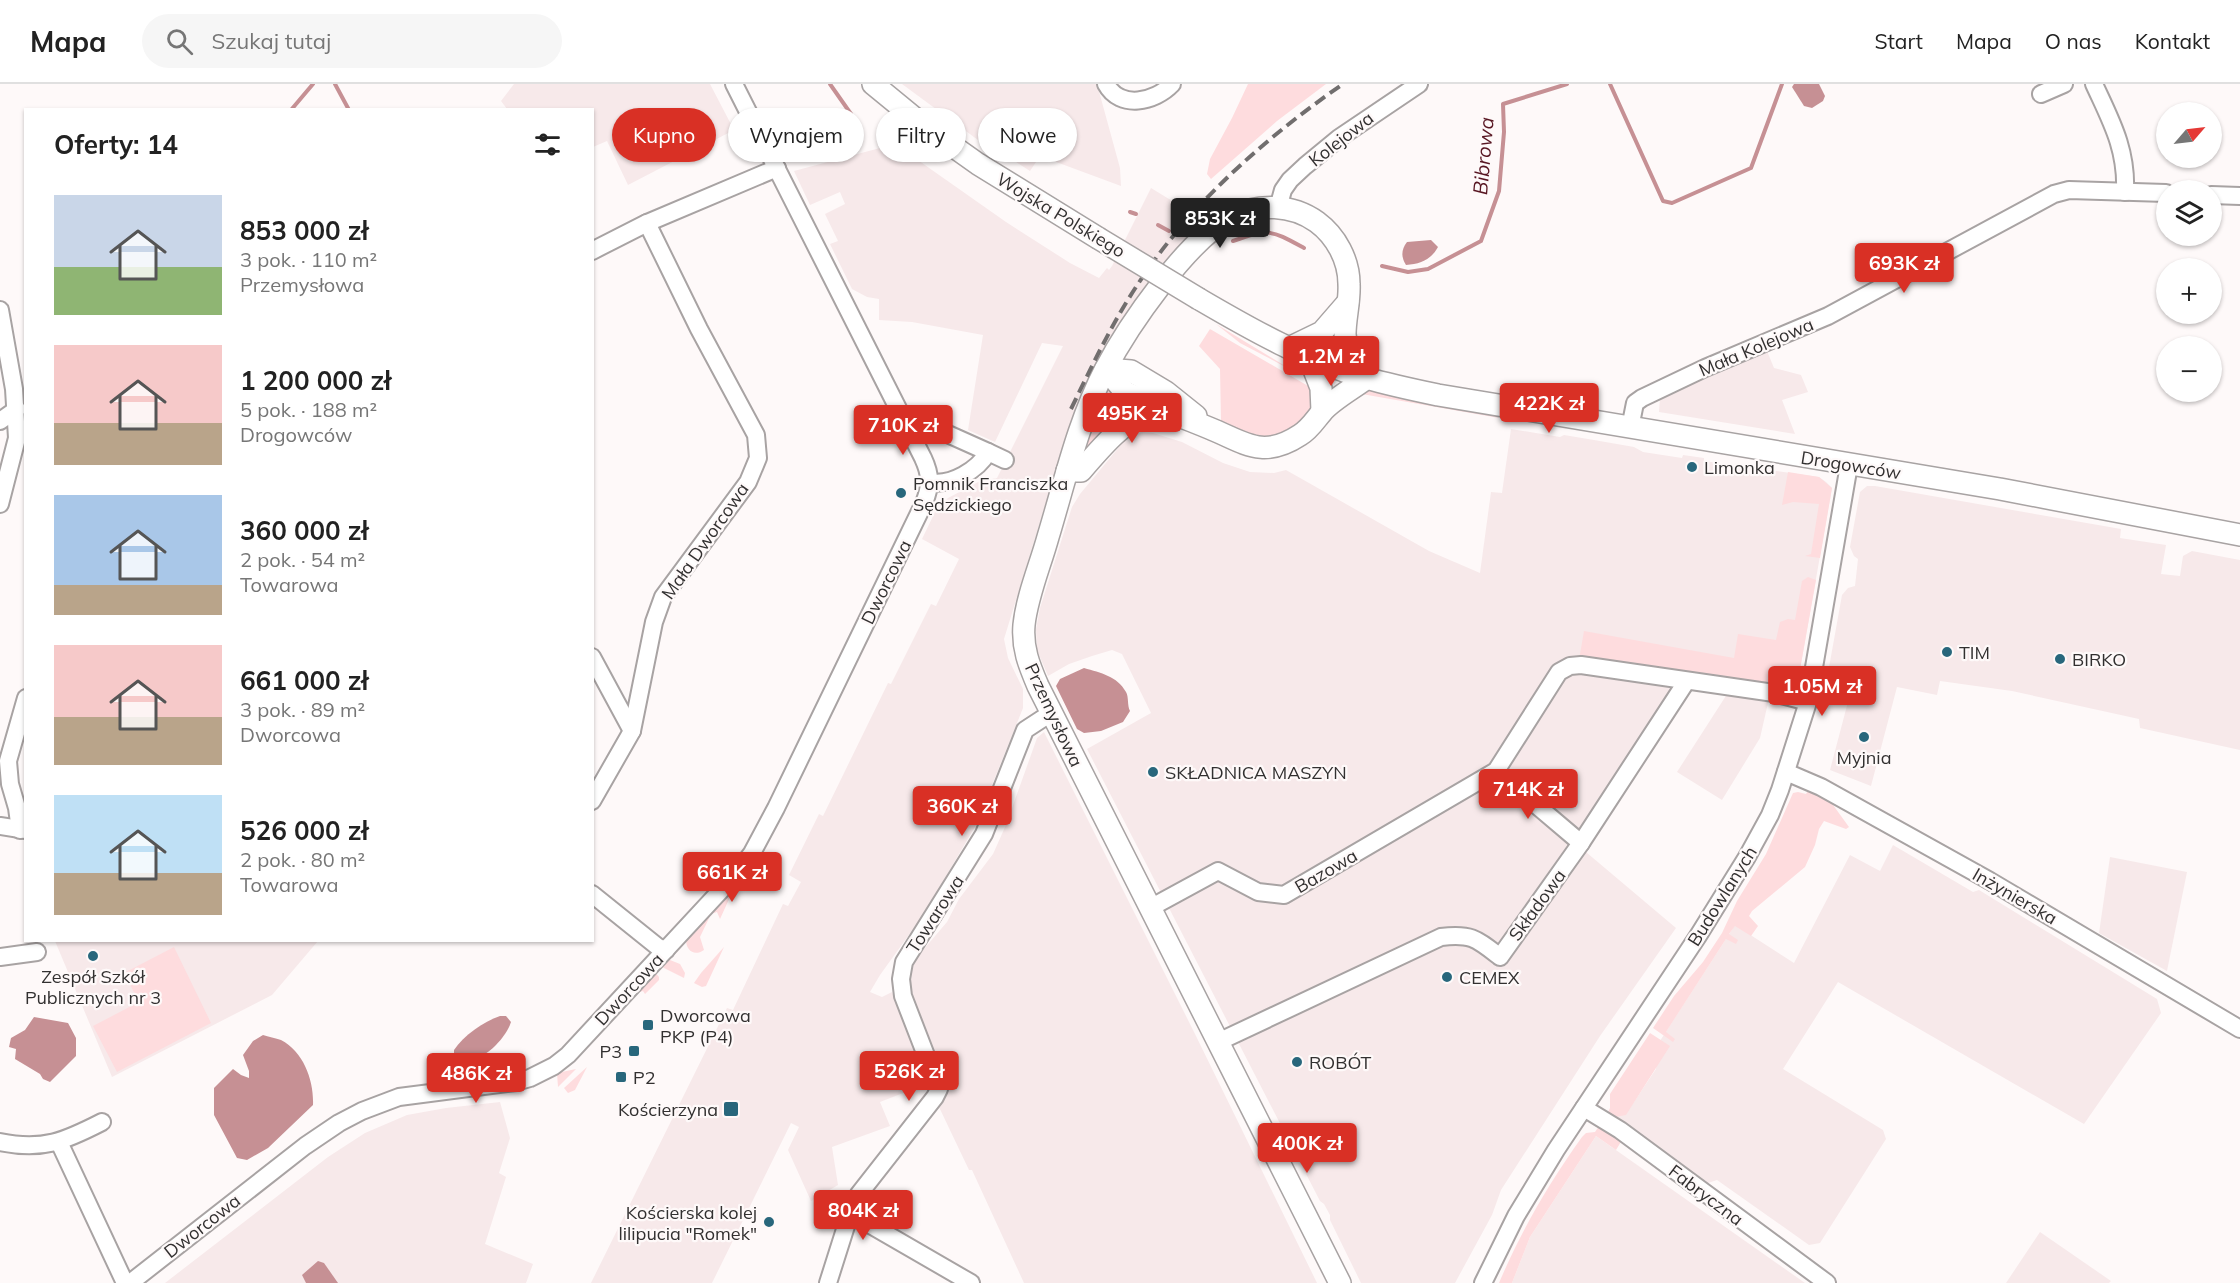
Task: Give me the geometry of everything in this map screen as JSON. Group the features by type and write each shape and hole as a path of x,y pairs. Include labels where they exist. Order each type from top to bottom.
{"main road":[{"name":"Wojska Polskiego","path":"873,84 923,125 978,164 1199,299 1289,348"},
{"name":"Przemysłowa","path":"1340,1283 1038,686 1024,651 1024,623 1067,471 1090,402 1106,369 1157,293 1202,240 1231,217 1252,210 1278,208 1304,214 1332,236 1348,270 1345,336 1352,356 1367,378"},
{"path":"1289,348 1322,332 1348,302"},
{"name":"Drogowców","path":"1289,348 1367,378 1438,395 1630,429 2000,489 2240,535"},
{"path":"1309,357 1321,388 1322,411"},
{"path":"1106,369 1125,392 1153,406 1212,429 1240,444 1259,448 1286,444 1302,434 1317,420 1322,411 1367,378"},
{"path":"1106,369 1131,370 1166,392 1212,429"},
{"path":"1067,471 1081,471 1114,433 1153,406"}],"street":[{"path":"734,84 926,465 930,482 948,482 982,463 988,452"},
{"path":"1106,84 1118,96 1138,101 1156,96 1172,84"},
{"name":"Kolejowa","path":"1278,208 1283,190 1305,166 1339,138 1419,84"},
{"path":"2041,94 2064,84"},
{"path":"2094,84 2118,136 2123,153 2125,192"},
{"path":"601,242 777,168"},
{"name":"Mała Kolejowa","path":"1630,429 1635,403 1642,398 1828,316 2054,194 2069,190 2156,193"},
{"path":"2222,195 2240,196"},
{"name":"Mała Dworcowa","path":"594,798 632,731 654,622 663,597 748,482 758,458 756,435 647,223"},
{"path":"0,309 10,362 17,438 0,504"},
{"path":"0,421 16,410"},
{"path":"904,421 912,418 1005,460"},
{"name":"Budowlanych","path":"1484,1283 1516,1216 1556,1150 1748,857 1770,815 1808,702 1849,465"},
{"name":"Dworcowa","path":"130,1283 304,1146 362,1111 399,1097 516,1082 542,1073 568,1055 736,874 752,853 924,503 930,482"},
{"path":"594,661 632,731"},
{"name":"Bazowa","path":"1150,908 1218,871 1258,892 1284,896 1496,771 1559,672 1570,666 1581,665 1766,692 1808,702"},
{"name":"Składowa","path":"1218,1042 1441,937 1468,935 1500,957 1581,843 1686,682"},
{"path":"0,826 23,830 10,784 8,761 24,705"},
{"name":"Towarowa","path":"828,1283 850,1214 859,1194 939,1089 904,1001 901,979 904,962 984,834 1025,730 1052,712"},
{"path":"15,801 19,763 24,743"},
{"path":"1496,771 1581,843"},
{"name":"Inżynierska","path":"1786,772 1821,787 1981,875 2240,1029"},
{"path":"594,896 658,947 666,950"},
{"path":"0,957 37,952"},
{"name":"Fabryczna","path":"1584,1108 1620,1130 1827,1283"},
{"path":"0,1142 12,1145 48,1146 71,1138 102,1122"},
{"path":"59,1142 125,1283"},
{"path":"850,1214 971,1283"}],"shaded area":[{"path":"514,84 710,84 728,118 728,133 716,139 716,108 612,108 612,151 607,141 594,147 594,108 506,108 501,101"},
{"path":"902,84 1097,84 1120,168 1121,186 1056,162 1077,162 1077,108 978,108 978,140 966,131 966,108 935,108"},
{"path":"1248,84 1326,84 1277,121 1211,179 1207,174 1210,159"},
{"path":"1794,84 1819,84 1825,96 1823,101 1812,108 1804,106 1792,87"},
{"path":"876,149 876,162 921,162 1006,222 1070,263 1099,278 1107,268 1109,270 1112,266 1151,188 1205,221 1190,236 1078,406 1004,639 1008,658 1023,689 1023,708 976,825 924,914 870,992 882,997 892,992 929,1083 880,1102 890,1126 832,1147 838,1185 811,1201 788,1150 799,1127 791,1123 712,1283 591,1283 727,1008 733,1010 783,904 788,906 801,882 789,875 819,814 823,816 888,683 891,684 931,604 936,606 959,559 922,539 936,510 948,498 980,481 997,478 1063,346 1042,343 995,442 968,430 983,335 912,322 879,320 879,299 867,297 852,289 830,244 838,241 825,214 845,204 840,192 810,205 794,171 828,162 864,162 864,152"},
{"path":"617,162 672,162 628,185"},
{"path":"1016,162 1036,162 1030,171"},
{"path":"1431,240 1438,247 1432,255 1420,262 1406,265 1402,254 1407,242"},
{"path":"1216,324 1295,372 1240,343"},
{"path":"1210,329 1315,390 1312,406 1304,419 1286,432 1267,438 1249,436 1221,422 1220,369 1199,346"},
{"path":"1323,337 1342,342 1346,364 1306,344"},
{"path":"1767,351 1774,368 1801,375 1808,392 1782,400 1795,434 1659,412 1660,397 1694,380"},
{"path":"1106,384 1148,407 1077,459"},
{"path":"1369,389 1494,415 1499,418 1356,393"},
{"path":"1511,429 1594,440 1634,447 1643,452 1682,458 1683,455 1704,458 1704,461 1819,477 1832,488 1799,675 1796,680 1790,682 1773,681 1760,738 1722,800 1677,772 1731,688 1686,682 1580,847 1676,928 1600,1036 1501,1190 1492,1215 1455,1283 1361,1283 1330,1220 1330,1215 1320,1201 1087,749 1151,713 1122,654 1112,650 1069,664 1048,676 1037,650 1036,629 1040,608 1072,507 1125,440 1132,435 1142,432 1153,433 1182,442 1223,463 1250,472 1274,473 1286,470 1429,551 1480,573 1491,492 1502,493"},
{"path":"1788,472 1819,477 1832,488 1820,558 1805,556 1811,554 1819,504 1793,502 1782,505"},
{"path":"1867,486 2121,529 2120,538 2166,545 2161,574 2180,576 2183,556 2192,551 2240,560 2240,750 2140,728 2139,719 2012,691 1940,681 1937,695 1897,687 1871,786 1830,770 1854,679 1828,673 1842,595 1848,588 1855,586 1858,559 1850,547 1860,492"},
{"path":"1808,577 1816,580 1799,675 1792,682 1773,681 1770,687 1579,660 1584,631 1734,658 1738,634 1776,640 1780,622 1788,619 1795,620 1802,581"},
{"path":"1084,668 1108,676 1122,687 1127,694 1130,711 1123,722 1101,731 1084,733 1077,729 1056,686 1060,679"},
{"path":"1044,732 1317,1283 1024,1283 972,1170 969,1170 939,1107 935,1107 944,1094 946,1080 904,978 906,970 947,922 959,899 993,854 1006,825 1037,738"},
{"path":"1809,789 1828,798 1849,827 1846,829 1824,821 1805,867 1752,911 1749,916 1758,926 1751,936 1735,926 1729,934 1738,940 1736,944 1726,939 1666,1032 1675,1039 1673,1042 1653,1028 1674,996 1703,962 1722,933 1737,901 1766,854 1793,793 1806,794"},
{"path":"1893,845 1973,892 1979,890 2157,999 2161,1013 2084,1124 1838,982 1783,1069 1883,1130 1886,1139 1820,1243 1809,1245 1717,1180 1705,1184 1615,1117 1630,1108 1656,1069 1658,1044 1735,925 1794,963 1850,855 1880,871"},
{"path":"2110,857 2187,872 2167,971 2099,933"},
{"path":"735,886 720,919 717,912 711,914 700,937 704,950 694,953 687,947 686,940"},
{"path":"55,942 317,942 272,995 112,1077"},
{"path":"174,947 211,1023 117,1072 93,1026 139,1002 124,973"},
{"path":"724,947 706,986 702,987 694,983 701,973"},
{"path":"670,960 680,964 685,973 684,978 660,966 664,961"},
{"path":"654,971 659,980 645,994 643,991 636,993"},
{"path":"500,1016 506,1016 511,1022 508,1030 496,1045 480,1057 471,1060 454,1057 454,1050 468,1034"},
{"path":"34,1017 68,1023 76,1038 76,1056 50,1082 15,1059 16,1049 9,1047 11,1038 25,1030"},
{"path":"1650,1033 1670,1046 1626,1115 1615,1117 1607,1114 1610,1108 1610,1094"},
{"path":"263,1035 281,1040 296,1052 306,1068 312,1086 313,1105 268,1148 247,1160 237,1158 214,1115 214,1088 233,1069 249,1078 243,1055 253,1041"},
{"path":"587,1067 575,1090 568,1093 564,1088"},
{"path":"576,1069 558,1087 557,1073"},
{"path":"500,1102 510,1138 499,1173 506,1177 485,1244 533,1264 526,1283 165,1283 328,1157 365,1133 407,1115"},
{"path":"1599,1126 1622,1140 1616,1150 1596,1136 1530,1237 1512,1283 1499,1283 1526,1226 1558,1172 1582,1137 1586,1133 1595,1132"},
{"path":"1596,1136 1805,1283 1512,1283 1530,1237"},
{"path":"2040,1232 2111,1281 2109,1283 2006,1283"},
{"path":"318,1261 324,1263 338,1283 306,1283 302,1275"}],"waterway":[{"name":"Bibrowa","path":"293,108 313,84"},
{"path":"335,84 348,108"},
{"path":"830,84 847,108"},
{"name":"Bibrowa","path":"1382,266 1408,272 1428,269 1481,241 1499,191 1504,132 1503,104 1567,84"},
{"name":"Bibrowa","path":"1610,84 1663,201 1672,203 1751,168 1782,84"},
{"name":"Bibrowa","path":"1130,212 1136,214"},
{"name":"Bibrowa","path":"1158,225 1169,231"},
{"name":"Bibrowa","path":"1233,241 1255,234 1270,233 1284,237 1304,248"}],"railway":[{"path":"1071,409 1103,345 1138,284 1181,227 1205,200 1258,150 1343,84"}],"place":[{"name":"Limonka","path":"1692,467"},
{"name":"Pomnik Franciszka Sędzickiego","path":"901,493"},
{"name":"TIM","path":"1947,652"},
{"name":"BIRKO","path":"2060,659"},
{"name":"Myjnia","path":"1864,737"},
{"name":"SKŁADNICA MASZYN","path":"1153,772"},
{"name":"Zespół Szkół Publicznych nr 3","path":"93,956"},
{"name":"СEMEX","path":"1447,977"},
{"name":"Dworcowa PKP (P4)","path":"648,1025"},
{"name":"P3","path":"634,1051"},
{"name":"ROBÓT","path":"1297,1062"},
{"name":"P2","path":"621,1077"},
{"name":"Kościerzyna","path":"731,1109"},
{"name":"Kościerska kolej lilipucia \"Romek\"","path":"769,1222"}]}
